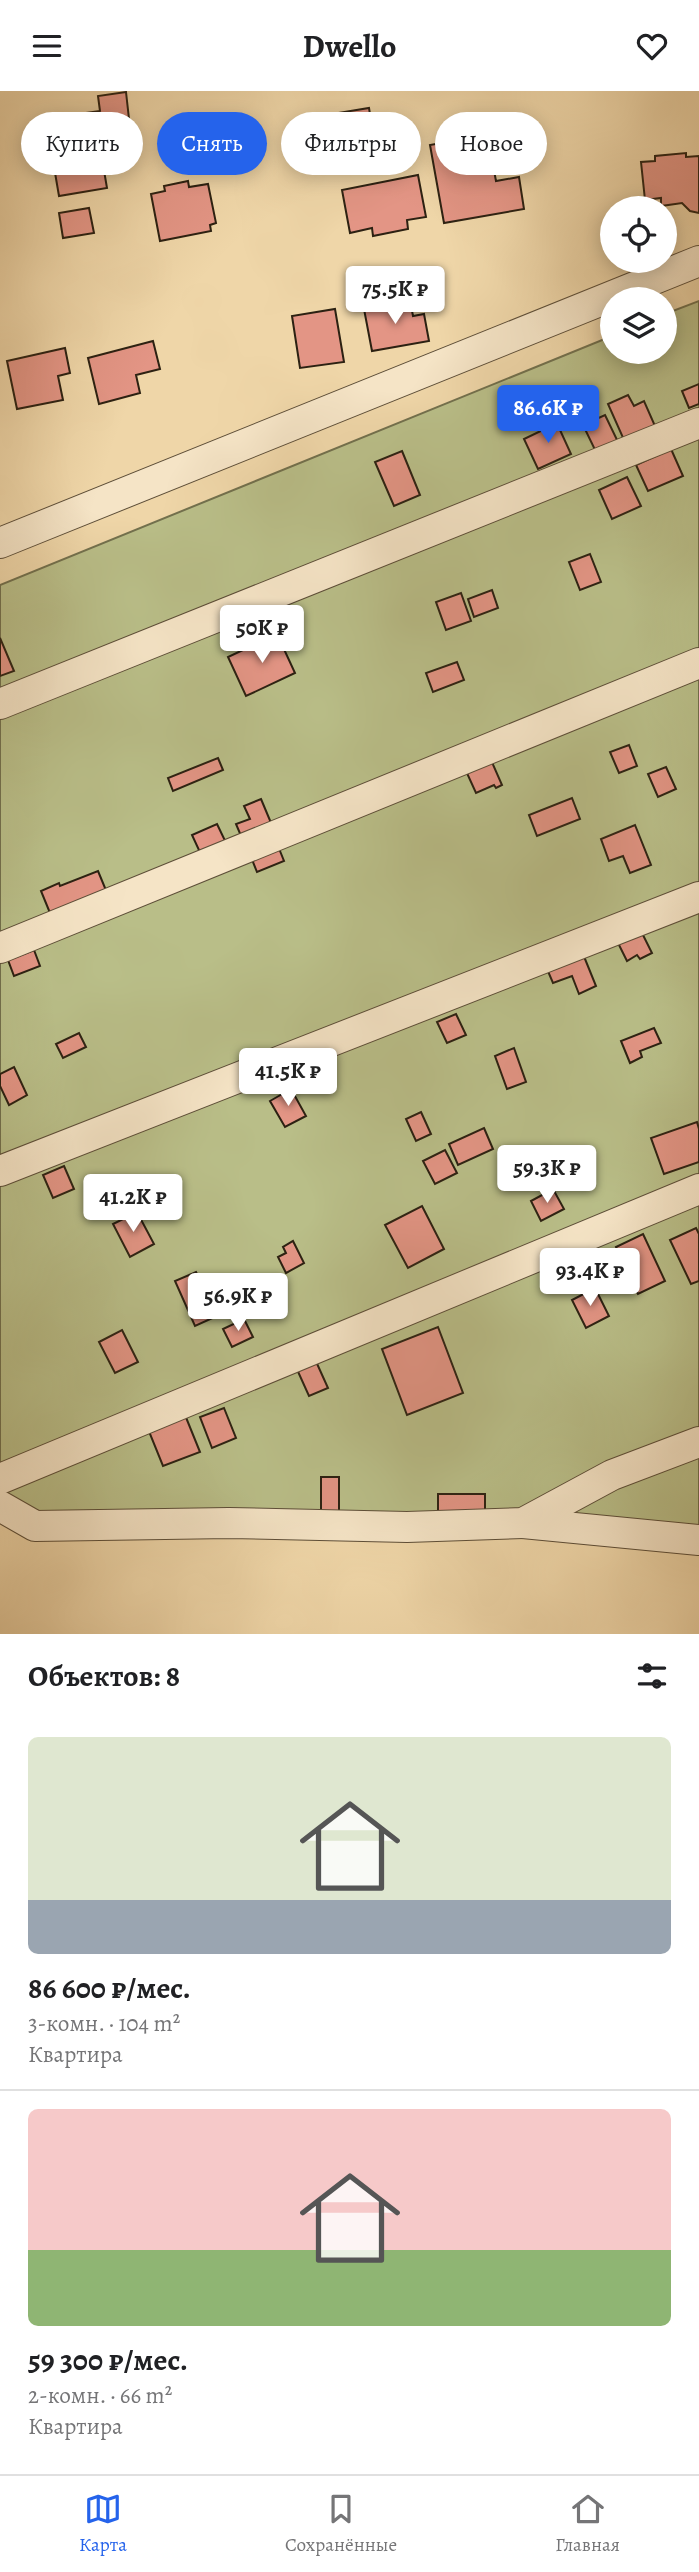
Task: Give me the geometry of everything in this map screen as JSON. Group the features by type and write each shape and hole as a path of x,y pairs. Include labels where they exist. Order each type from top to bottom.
{"street":[{"path":"0,543 699,261"},
{"path":"0,703 699,423"},
{"path":"0,948 699,663"},
{"path":"0,1171 699,897"},
{"path":"0,1479 699,1189"},
{"path":"523,1523 612,1475 699,1442"},
{"path":"0,1506 35,1526 229,1523 407,1527 523,1523 699,1540"}],"green space":[{"path":"699,301 699,1530 34,1517 0,1495 0,585 600,341 600,364 677,364 677,309"}],"building":[{"path":"126,92 128,112 93,112 100,111 98,96"},
{"path":"369,108 370,112 344,112"},
{"path":"435,144 435,173 430,145"},
{"path":"686,153 686,157 699,156 699,213 690,211 682,203 677,204 677,196 645,196 641,162 655,161 655,156"},
{"path":"55,175 105,175 107,188 59,196"},
{"path":"418,175 426,217 407,220 408,229 373,236 372,228 350,233 342,190"},
{"path":"435,175 495,175 496,181 519,177 524,209 444,223"},
{"path":"188,181 189,187 208,184 216,223 210,225 211,231 160,241 151,194 165,191 164,186"},
{"path":"89,208 94,233 63,238 59,213"},
{"path":"410,300 413,316 424,314 429,341 372,351 364,309"},
{"path":"335,309 344,362 300,368 292,316"},
{"path":"153,341 160,369 136,375 140,393 99,404 88,358"},
{"path":"65,348 70,373 58,376 63,400 17,409 7,361"},
{"path":"699,384 699,404 689,408 682,391"},
{"path":"628,395 634,406 644,401 655,426 624,440 608,404"},
{"path":"605,415 619,444 597,454 583,425"},
{"path":"555,419 571,454 538,469 524,439 545,429 543,424"},
{"path":"671,449 683,476 648,491 636,465"},
{"path":"402,451 420,495 394,506 375,462"},
{"path":"627,477 641,506 612,519 599,490"},
{"path":"590,554 601,582 580,590 569,562"},
{"path":"492,590 498,608 474,617 468,599"},
{"path":"461,593 471,621 446,630 436,602"},
{"path":"277,634 295,673 246,696 228,657"},
{"path":"0,638 14,671 0,676"},
{"path":"457,662 464,680 433,692 426,673"},
{"path":"629,745 637,766 619,773 610,752"},
{"path":"218,758 223,770 173,791 168,778"},
{"path":"491,760 502,785 496,788 494,785 476,793 466,771"},
{"path":"666,767 676,789 658,797 648,774"},
{"path":"572,798 580,819 537,836 529,815"},
{"path":"261,799 274,830 244,843 236,824 250,819 244,806"},
{"path":"217,824 229,849 204,861 192,835"},
{"path":"635,825 651,865 630,873 623,856 609,861 601,839"},
{"path":"278,846 284,861 257,872 251,857"},
{"path":"98,871 110,900 50,913 41,891"},
{"path":"640,929 652,953 640,959 637,955 627,961 617,941"},
{"path":"34,950 40,966 14,976 8,960"},
{"path":"583,954 596,986 579,994 572,976 553,983 547,969"},
{"path":"456,1014 466,1035 447,1043 437,1022"},
{"path":"654,1028 661,1043 640,1051 642,1057 630,1063 621,1041"},
{"path":"79,1033 86,1047 63,1058 56,1044"},
{"path":"514,1048 526,1082 507,1089 495,1056"},
{"path":"14,1067 27,1095 9,1105 0,1086 0,1074"},
{"path":"291,1089 306,1116 285,1127 270,1101"},
{"path":"421,1112 431,1134 416,1141 406,1119"},
{"path":"697,1122 699,1162 664,1174 651,1138"},
{"path":"484,1128 493,1149 458,1165 449,1144"},
{"path":"445,1150 457,1173 435,1184 423,1161"},
{"path":"64,1166 74,1189 53,1198 43,1175"},
{"path":"553,1189 564,1209 541,1221 531,1201"},
{"path":"422,1206 444,1249 408,1268 385,1225"},
{"path":"137,1212 154,1244 130,1257 113,1224"},
{"path":"696,1228 699,1234 699,1281 691,1284 670,1240"},
{"path":"643,1234 665,1281 638,1294 616,1247"},
{"path":"293,1241 304,1263 286,1273 278,1257 286,1253 283,1247"},
{"path":"196,1272 217,1316 195,1326 175,1281"},
{"path":"595,1288 609,1316 586,1328 572,1300"},
{"path":"244,1319 253,1337 232,1347 223,1329"},
{"path":"438,1327 463,1393 407,1415 382,1349"},
{"path":"122,1330 138,1362 115,1373 99,1342"},
{"path":"314,1357 328,1388 309,1396 295,1365"},
{"path":"224,1408 236,1438 212,1448 200,1417"},
{"path":"183,1410 200,1452 163,1466 148,1429"},
{"path":"321,1477 339,1477 339,1512 321,1512"},
{"path":"438,1494 485,1494 485,1512 438,1512"}]}
